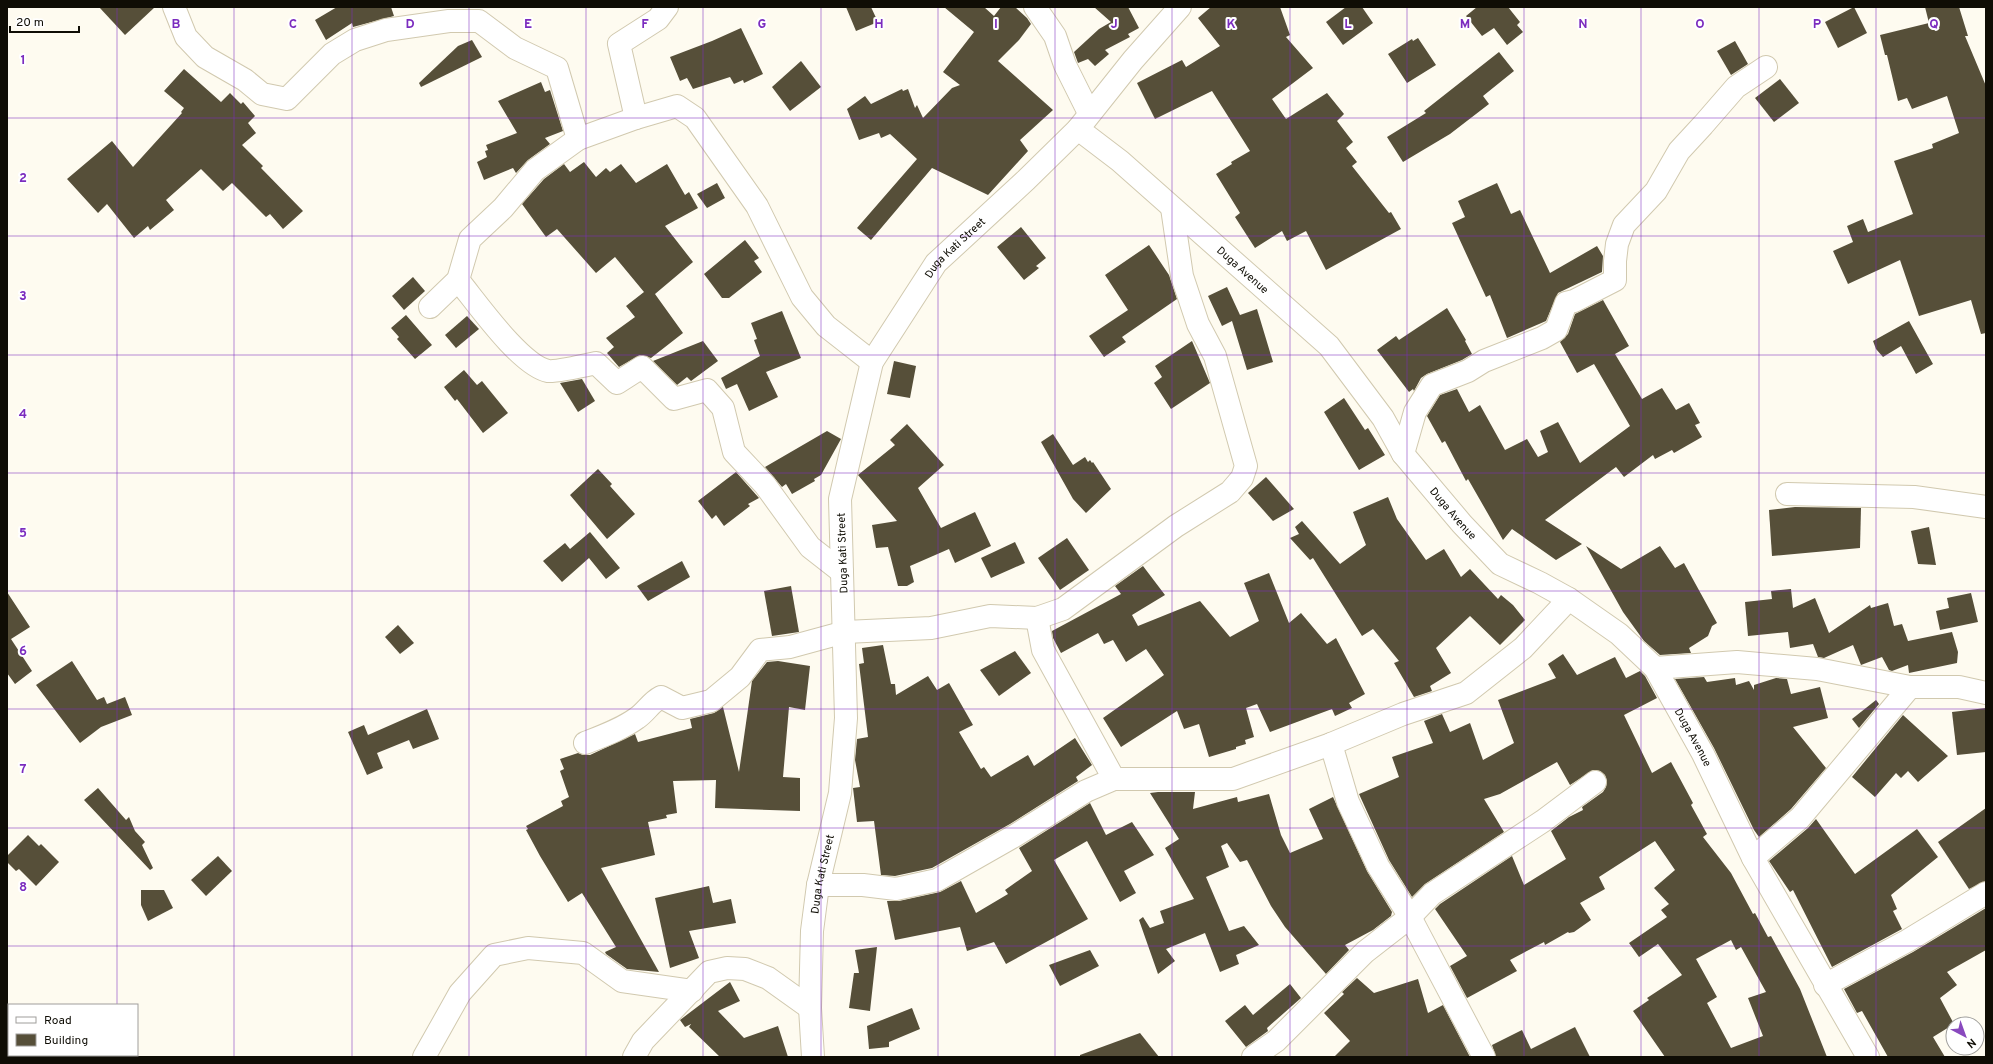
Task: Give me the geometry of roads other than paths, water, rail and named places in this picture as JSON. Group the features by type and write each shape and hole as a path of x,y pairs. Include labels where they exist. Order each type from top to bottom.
{"street":[{"path":"174,7 186,37 205,57 245,80 262,94 286,98 332,54 355,40 386,30 449,21 474,14 515,48 557,68 578,139"},
{"path":"636,118 619,44 658,20 667,7"},
{"path":"1035,7 1055,36 1084,121"},
{"path":"1084,121 1133,60 1180,7"},
{"path":"1402,454 1415,412 1432,385 1468,371 1484,361 1542,338 1556,330 1566,303 1574,301 1615,280 1617,244 1624,225 1656,191 1679,150 1736,87 1766,67"},
{"path":"430,308 458,280 470,239 503,208 535,170 578,139 636,118 677,106 695,118 757,206 802,297 826,326 872,362"},
{"name":"Duga Avenue","path":"1084,121 1120,160 1172,208 1329,346 1383,418 1402,454 1462,524 1500,564 1569,599 1619,634 1655,668 1703,754 1753,858 1825,985 1868,1057"},
{"name":"Duga Kati Street","path":"813,1057 810,1008 812,931 818,885 840,793 846,718 845,632 840,499 872,362 936,263 1026,180 1084,121"},
{"path":"585,743 607,734 637,718 661,697 682,708 711,701 740,678 760,650 790,647 845,632 931,628 990,616 1037,618 1063,609 1176,526 1230,492 1242,478 1246,466 1216,356 1198,324 1182,276 1172,208"},
{"path":"458,280 523,357 548,371 596,363 618,383 642,367 674,399 707,390 723,408 734,452 765,485 810,547 842,572"},
{"path":"1787,494 1914,497 1986,507"},
{"path":"818,885 863,885 896,889 937,880 1016,835 1086,791 1114,779 1233,779 1331,744 1404,714 1466,693 1524,648 1569,599"},
{"path":"1037,618 1043,650 1114,779"},
{"path":"1655,668 1737,662 1816,669 1910,688 1959,687 1986,693"},
{"path":"1753,858 1800,818 1910,688"},
{"path":"1331,744 1348,802 1378,866 1410,917 1484,1057"},
{"path":"1253,1057 1276,1041 1365,952 1410,917 1432,894 1537,825 1595,782"},
{"path":"1825,985 1907,941 1986,893"},
{"path":"424,1057 460,993 494,955 528,948 583,953 622,981 692,991"},
{"path":"634,1057 643,1042 709,972 727,968 745,969 768,978 810,1008"}]}
